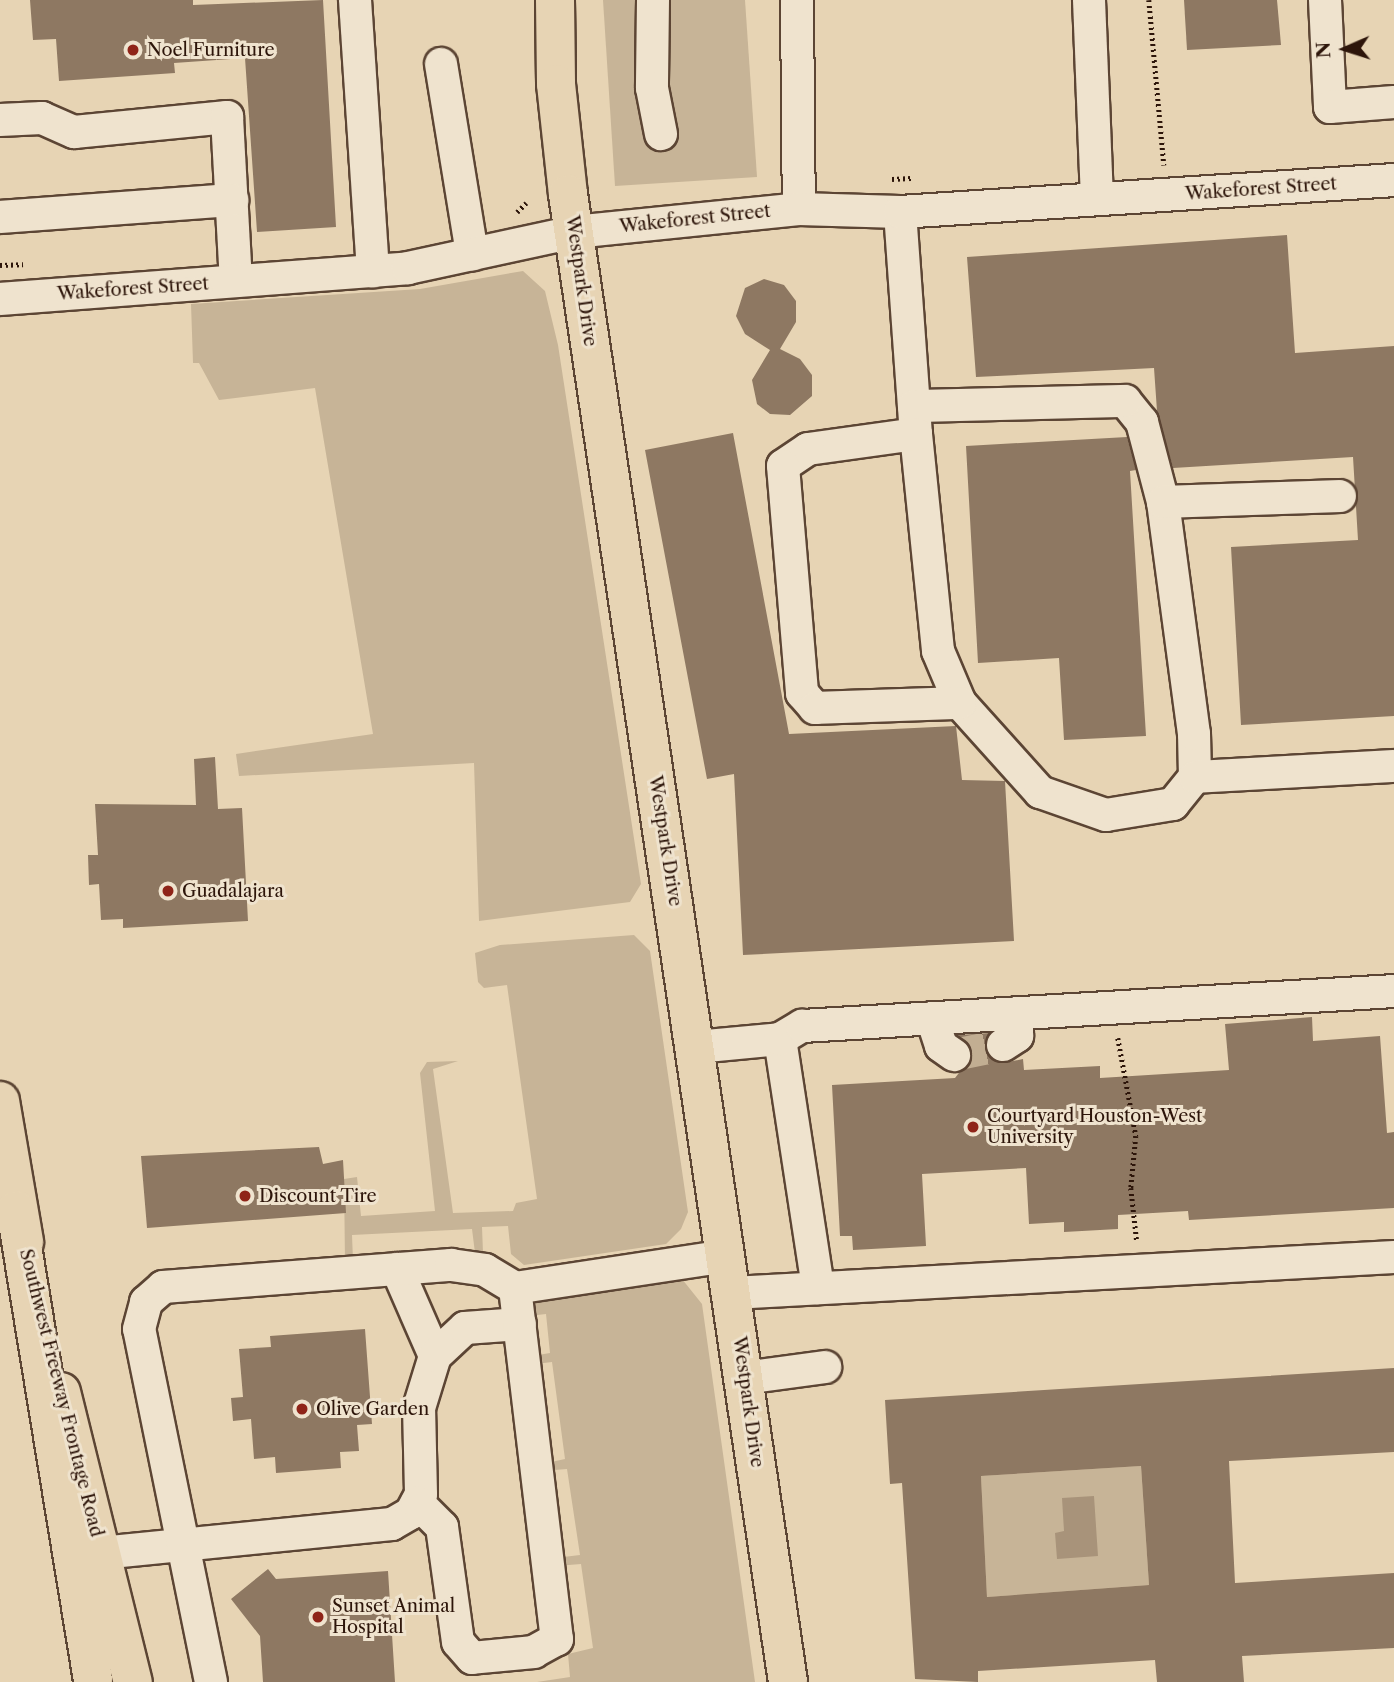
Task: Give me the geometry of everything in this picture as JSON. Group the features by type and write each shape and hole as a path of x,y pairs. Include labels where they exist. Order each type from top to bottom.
{"main road":[{"name":"Westpark Drive","path":"555,0 559,124 788,1682"},
{"name":"Southwest Freeway Frontage Road","path":"0,1101 16,1210 133,1682"},
{"path":"16,1210 93,1682"}],"street":[{"path":"355,0 373,271"},
{"path":"653,0 652,88 661,134"},
{"path":"797,0 799,209"},
{"path":"1089,0 1097,199"},
{"path":"1325,0 1330,107 1394,102"},
{"path":"441,64 472,254"},
{"path":"1,119 42,118 74,132 227,117 236,281"},
{"name":"Wakeforest Street","path":"0,299 373,271 472,254 574,232 799,209 900,212 1394,180"},
{"path":"0,217 232,200"},
{"path":"900,212 915,420 938,651 960,703 1040,792 1106,815 1173,804 1195,777 1194,734 1163,502 1142,422 1125,401 915,420 808,449 783,466 802,693 815,708 960,703"},
{"path":"1163,502 1340,496"},
{"path":"1195,777 1394,766"},
{"path":"695,1047 780,1039 803,1026 1394,991"},
{"path":"1003,1045 1017,1036 1017,1013"},
{"path":"932,1018 941,1046 954,1055"},
{"path":"780,1039 818,1288"},
{"path":"211,1682 139,1329 146,1302 163,1287 451,1265 485,1270 515,1288 729,1274 818,1288 1394,1257"},
{"path":"397,1269 435,1356"},
{"path":"417,1502 442,1527 458,1642 472,1658 534,1652 557,1639 515,1288"},
{"path":"101,1553 183,1542 392,1524 411,1513 417,1502 419,1408 435,1356 465,1328 520,1324"},
{"path":"744,1378 825,1367"}],"path":[{"path":"1149,0 1164,166"},
{"path":"1116,1007 1119,1056 1136,1136 1131,1188 1139,1271"}],"shaded area":[{"path":"603,0 745,0 757,177 615,186"},
{"path":"523,271 545,291 558,345 641,884 630,902 479,921 474,763 239,776 236,754 373,734 315,388 219,400 199,363 193,363 191,304 420,289"},
{"path":"634,935 650,951 688,1212 681,1229 666,1244 524,1265 511,1254 508,1226 482,1227 483,1253 475,1253 472,1229 352,1235 353,1261 345,1262 344,1179 357,1177 361,1216 435,1211 420,1073 427,1062 458,1061 433,1069 453,1213 513,1211 516,1203 537,1199 507,985 484,988 478,982 475,953 500,945"},
{"path":"668,1278 682,1279 702,1304 755,1682 537,1682 570,1677 568,1654 593,1648 581,1564 556,1566 555,1558 580,1555 567,1469 542,1471 542,1464 565,1459 552,1362 527,1365 526,1357 550,1353 546,1314 520,1317 524,1301"},
{"path":"1141,1466 1149,1585 987,1597 981,1476"},
{"path":"1094,1496 1098,1556 1057,1559 1055,1533 1064,1531 1062,1498"}],"building":[{"path":"30,0 193,0 193,5 323,0 336,227 257,232 245,58 174,63 175,73 59,81 56,39 33,40"},
{"path":"1184,0 1277,0 1281,45 1187,50"},
{"path":"1287,235 1295,353 1394,346 1394,716 1241,725 1231,547 1358,540 1353,457 1173,468 1157,411 1154,368 976,377 967,257"},
{"path":"764,279 784,285 796,301 796,322 780,349 800,359 812,375 812,396 790,415 770,414 757,404 752,380 770,350 745,334 736,316 745,288"},
{"path":"733,433 789,734 956,726 962,780 1005,781 1014,941 743,955 734,774 707,779 645,450"},
{"path":"1127,437 1136,470 1130,471 1146,736 1064,740 1059,658 978,663 966,446"},
{"path":"215,757 218,809 242,808 248,921 123,928 123,919 101,920 99,884 89,885 88,855 98,855 95,804 196,805 194,759"},
{"path":"1312,1017 1313,1041 1380,1036 1387,1133 1394,1132 1394,1208 1189,1220 1188,1211 1118,1215 1118,1229 1064,1232 1064,1222 1029,1224 1026,1168 922,1174 926,1246 853,1250 852,1236 840,1236 832,1085 955,1078 972,1056 958,1035 990,1033 988,1055 1003,1063 1023,1059 1024,1070 1100,1066 1100,1078 1229,1070 1225,1024"},
{"name":"Discount Tire","path":"319,1147 323,1164 343,1160 346,1213 147,1228 141,1156"},
{"name":"Olive Garden","path":"365,1329 372,1424 357,1425 359,1451 340,1452 341,1468 276,1473 275,1457 254,1459 251,1419 233,1421 231,1398 243,1397 239,1349 271,1347 270,1336"},
{"path":"1394,1368 1394,1452 1229,1461 1235,1583 1394,1573 1394,1648 1242,1656 1244,1682 1157,1682 1155,1660 978,1671 978,1682 915,1679 902,1483 890,1484 885,1400","holes":["1141,1466 1149,1585 987,1597 981,1476"]},
{"name":"Sunset Animal Hospital","path":"268,1569 276,1579 388,1571 395,1682 263,1682 260,1636 231,1599"}],"tunnel":[{"path":"954,1055 1003,1045"}],"place":[{"name":"Noel Furniture","path":"133,50"},
{"name":"Guadalajara","path":"168,891"},
{"name":"Courtyard Houston-West University","path":"973,1127"},
{"name":"Discount Tire","path":"245,1196"},
{"name":"Olive Garden","path":"302,1409"},
{"name":"Sunset Animal Hospital","path":"318,1617"}]}
